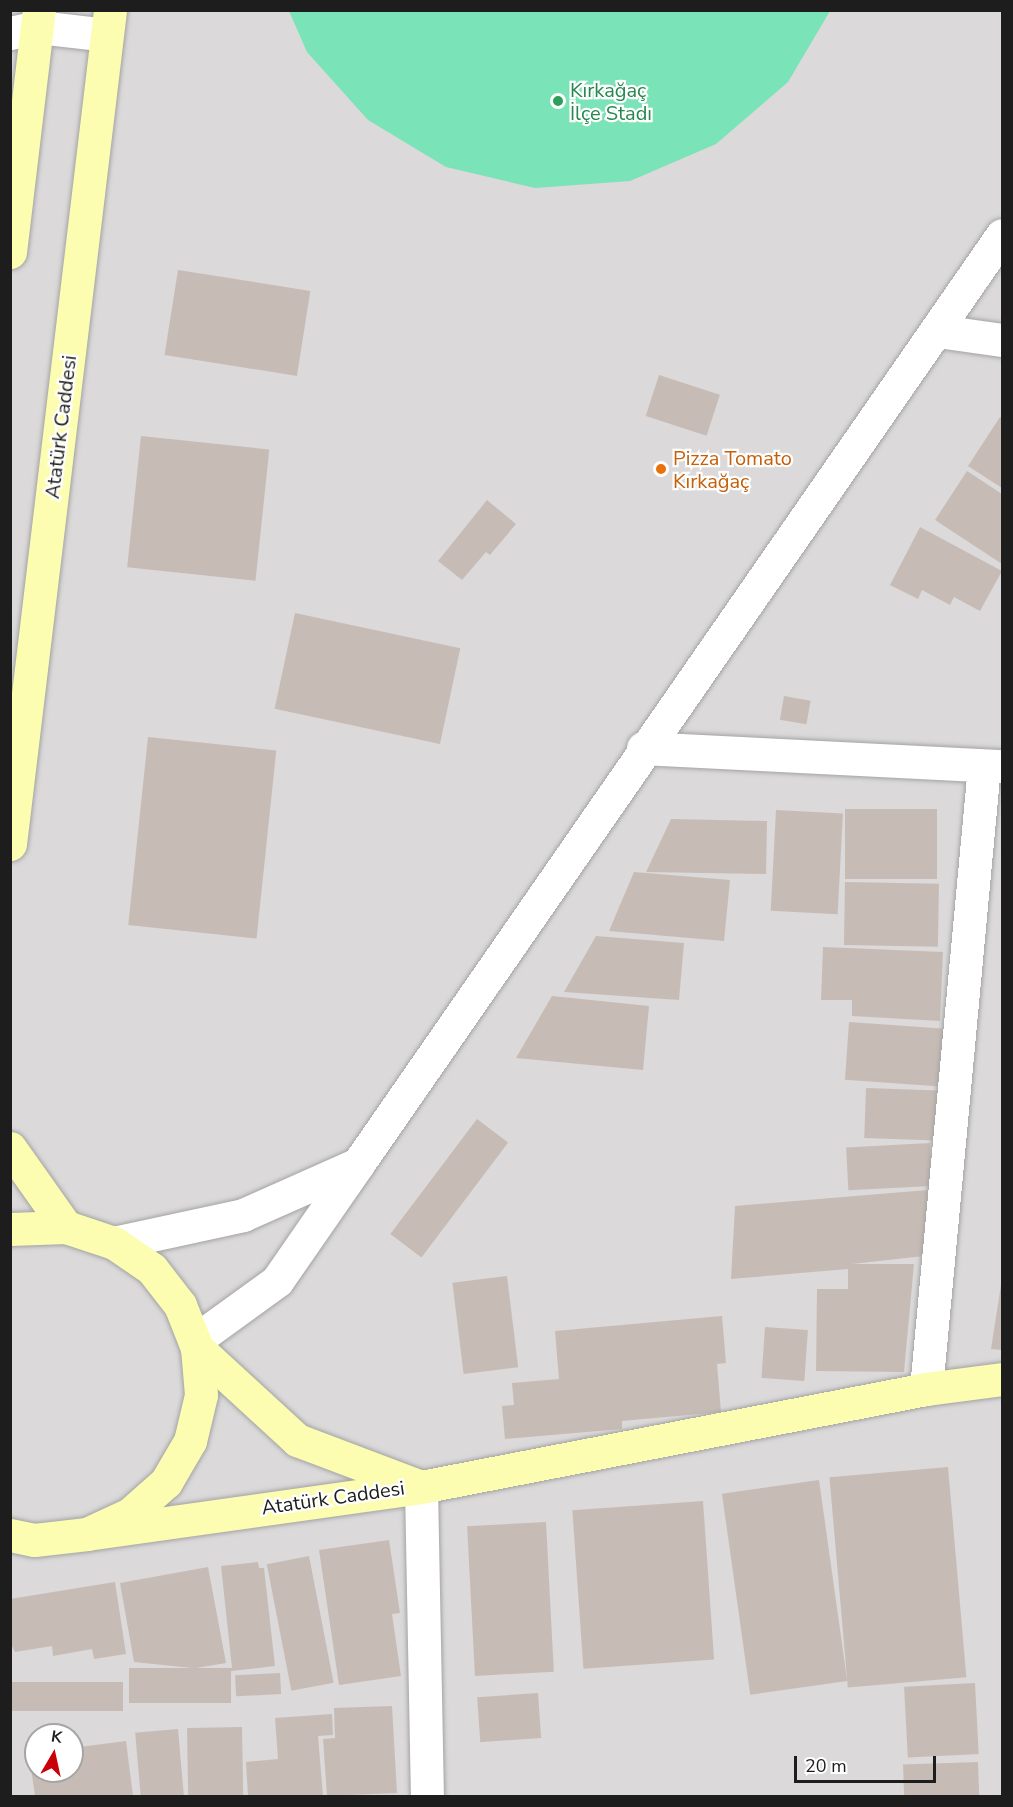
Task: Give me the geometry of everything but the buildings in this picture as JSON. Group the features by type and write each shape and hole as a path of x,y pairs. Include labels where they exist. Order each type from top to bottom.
{"main road":[{"name":"Atatürk Caddesi","path":"10,844 108,23"},
{"path":"10,252 29,24"},
{"path":"10,1148 66,1227"},
{"name":"Atatürk Caddesi","path":"10,1229 66,1227 114,1243 152,1269 180,1305 195,1344 201,1395 190,1441 166,1482 130,1514 87,1534"},
{"name":"Atatürk Caddesi","path":"195,1344 297,1440 421,1487"},
{"path":"421,1487 926,1389 1002,1379"},
{"name":"Atatürk Caddesi","path":"18,1539 87,1534 421,1487"}],"street":[{"path":"29,24 108,23"},
{"path":"195,1344 277,1281 643,748 938,331 1002,235"},
{"path":"938,331 1002,340"},
{"path":"643,748 993,766 926,1389"},
{"path":"114,1243 243,1215 358,1164"},
{"path":"421,1487 427,1797"}],"shaded area":[{"path":"11,11 1002,11 1002,1796 11,1796"}],"green space":[{"name":"Kırkağaç İlçe Stadı","path":"289,11 830,11 788,82 716,144 630,181 535,188 446,167 368,120 307,52"}],"place":[{"name":"Kırkağaç İlçe Stadı","path":"558,101"},
{"name":"Pizza Tomato Kırkağaç","path":"661,469"}]}
